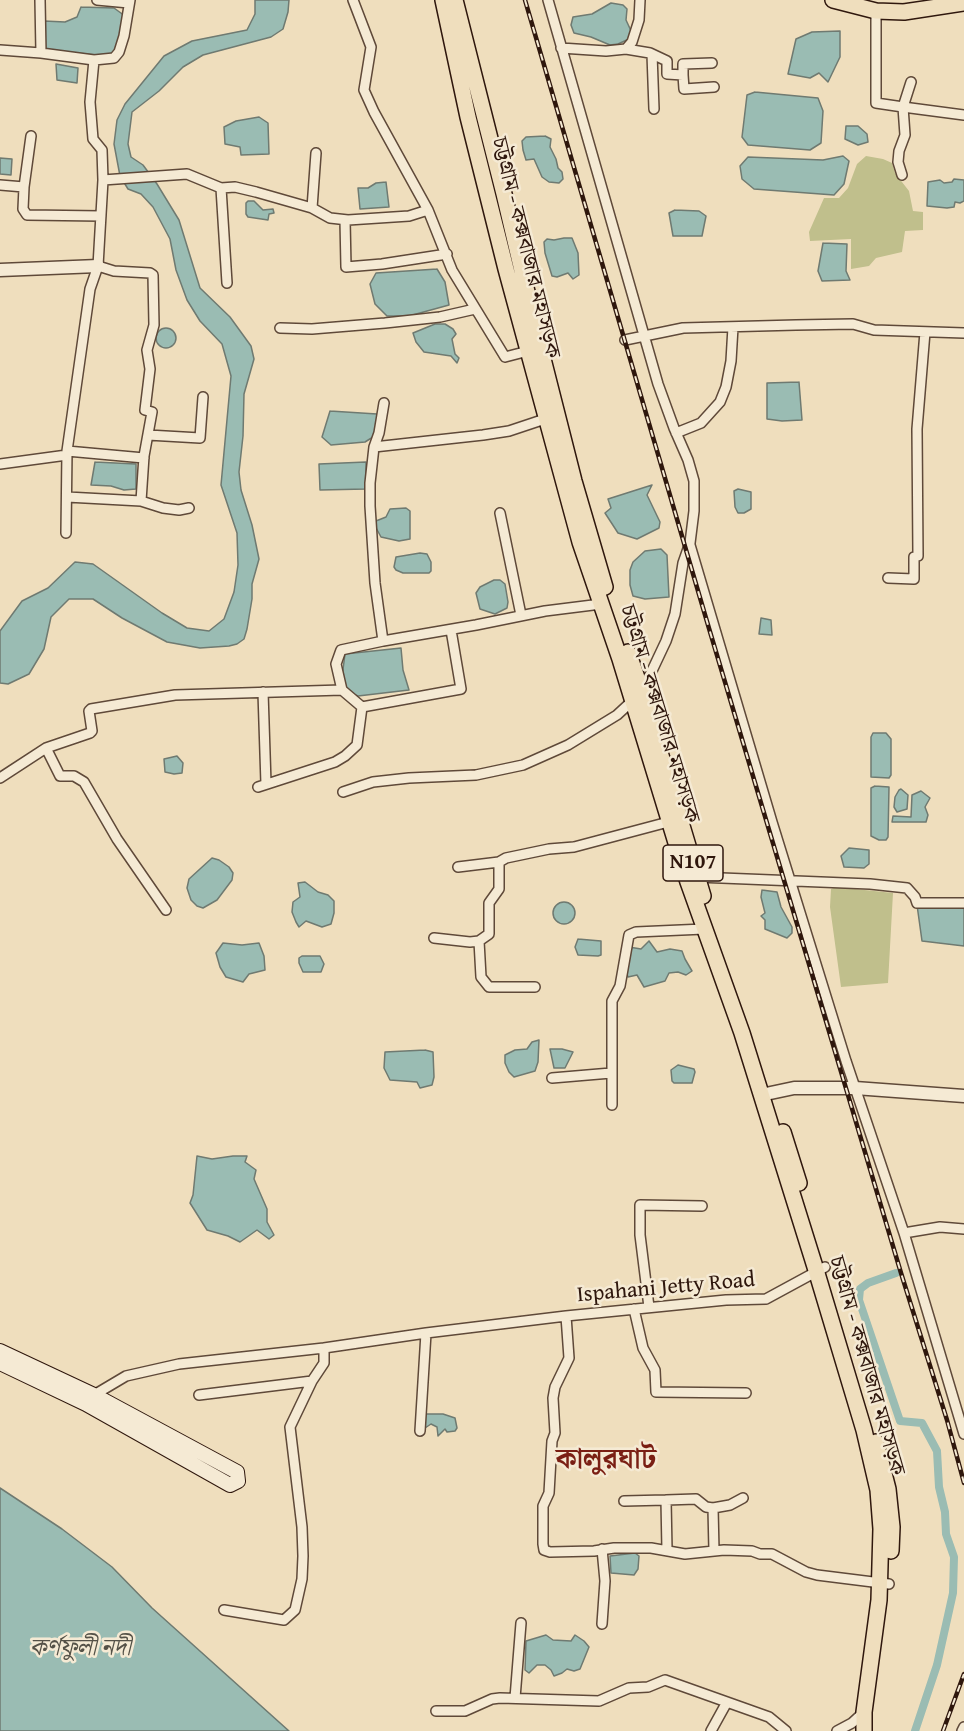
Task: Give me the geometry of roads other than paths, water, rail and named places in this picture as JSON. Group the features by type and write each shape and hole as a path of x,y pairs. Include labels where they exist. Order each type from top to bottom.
{"main road":[{"name":"চট্টগ্রাম - কক্সবাজার মহাসড়ক","path":"443,0 468,117 533,349 675,820 704,929 765,1093"},
{"name":"চট্টগ্রাম - কক্সবাজার মহাসড়ক","path":"455,0 504,194 546,419 580,542 601,604 637,696"},
{"path":"833,0 876,11 909,6 964,3"},
{"name":"চট্টগ্রাম - কক্সবাজার মহাসড়ক","path":"675,820 697,877 821,1269 878,1490 884,1583 879,1600 866,1720"},
{"path":"0,1351 94,1395 237,1472 238,1481 230,1485 86,1404 0,1363"}],"street":[{"path":"40,0 41,52"},
{"path":"0,50 41,52 94,60 114,58 119,52 130,1 97,0"},
{"path":"354,0 370,47 364,90 428,210 452,270 505,357 533,349"},
{"path":"343,792 373,782 476,775 523,765 590,733 617,715 637,696 666,640 679,596 683,563 690,543 693,480 688,460 658,384 548,0"},
{"path":"626,49 632,42 639,20 640,0"},
{"path":"876,11 876,103 964,115"},
{"path":"561,48 606,51 626,49 652,54 667,61 668,74 683,75"},
{"path":"652,54 654,109"},
{"path":"66,532 67,453 90,289 98,266 101,216 102,150 93,139 90,102 94,60"},
{"path":"712,63 682,64 684,89 714,87"},
{"path":"902,175 898,162 905,135 903,107 911,82"},
{"path":"31,136 24,187 24,213 27,215 101,216"},
{"path":"312,208 316,153"},
{"path":"103,180 187,174 221,188 235,187 256,192 312,208 330,218 345,220 410,216 428,210"},
{"path":"0,185 24,187"},
{"path":"221,188 227,283"},
{"path":"345,220 346,267 447,254"},
{"path":"0,270 98,266 114,272 153,275 154,325 147,350 150,369 145,410 152,412 144,458 141,501"},
{"path":"280,328 312,329 385,323 440,317 475,309"},
{"path":"625,340 683,328 853,324 874,330 964,333"},
{"path":"676,433 701,423 720,402 726,387 731,361 733,327"},
{"path":"888,578 914,579 914,557 918,556 917,429 924,332"},
{"path":"148,435 200,438 203,397"},
{"path":"383,641 375,583 370,483 374,447 384,403"},
{"path":"374,447 444,441 509,431 546,419"},
{"path":"0,464 67,453 144,458"},
{"path":"67,497 141,501 179,510 189,508"},
{"path":"500,513 521,615"},
{"path":"690,543 790,882 961,1410 964,1434"},
{"path":"263,692 262,786 335,762 357,745 362,723 362,707 342,690 336,664 341,650 521,615 601,604"},
{"path":"362,707 461,688 451,630"},
{"path":"0,778 46,748 90,733 89,711 91,709 176,695 342,690"},
{"path":"46,748 60,776 74,776 84,782 117,839 166,910"},
{"path":"458,867 499,862 524,854 574,847 675,820"},
{"path":"434,938 479,941 489,934 489,903 500,889 499,862"},
{"path":"697,877 870,884 907,888 917,903 964,903"},
{"path":"612,1105 612,1001 620,986 629,934 704,929"},
{"path":"479,941 482,977 489,987 536,987"},
{"path":"552,1078 611,1073"},
{"path":"765,1093 794,1088 855,1088 964,1096"},
{"path":"649,1307 640,1235 640,1205 702,1206"},
{"path":"904,1233 940,1227 964,1229"},
{"name":"Ispahani Jetty Road","path":"602,1549 550,1552 544,1550 543,1545 543,1506 549,1493 552,1441 555,1433 555,1387 568,1358 566,1316 726,1300 766,1299 821,1269"},
{"path":"634,1309 643,1348 655,1370 656,1392 746,1392"},
{"path":"94,1395 126,1376 179,1364 324,1348 566,1316"},
{"path":"420,1431 426,1333"},
{"path":"224,1610 284,1620 295,1610 302,1579 303,1556 302,1527 290,1427 312,1381 324,1363 324,1348"},
{"path":"198,1395 312,1381"},
{"path":"624,1501 696,1499 706,1507 713,1508 730,1505 742,1498"},
{"path":"666,1500 667,1550"},
{"path":"713,1508 714,1551"},
{"path":"602,1624 605,1581 602,1549 651,1548 685,1554 752,1551 772,1554 817,1575 884,1583"},
{"path":"515,1698 521,1623"},
{"path":"436,1711 465,1711 492,1699 599,1701 629,1688 648,1687 665,1680 769,1717 786,1731"},
{"path":"711,1731 727,1702"},
{"path":"837,1731 852,1722 866,1720"}],"water":[{"path":"255,0 289,0 283,29 271,37 203,55 183,67 159,91 132,112 128,144 131,157 143,165 179,220 200,288 230,317 251,346 254,359 244,394 239,472 241,490 252,525 259,559 252,584 252,599 244,639 229,646 200,648 167,642 122,618 93,599 69,599 51,617 44,649 29,674 8,684 0,683 0,631 22,601 48,588 75,562 93,564 187,628 209,631 224,619 234,592 238,565 237,533 221,485 231,376 222,344 200,321 187,300 176,270 170,239 153,207 141,194 128,189 120,176 114,144 117,120 125,104 164,56 192,41 247,30 255,14"},
{"path":"611,3 623,5 627,9 626,20 632,33 629,39 610,45 574,33 571,25 573,17 592,14"},
{"path":"81,7 114,8 125,16 119,42 112,55 44,50 44,21 65,22 77,17"},
{"path":"840,31 840,57 828,82 819,73 810,78 788,74 796,39 812,32"},
{"path":"56,64 78,68 77,83 57,80"},
{"path":"755,92 818,98 823,111 821,143 810,150 748,145 742,137 747,95"},
{"path":"259,117 268,123 269,154 241,155 240,147 225,144 224,127 236,121"},
{"path":"846,126 858,126 867,134 868,142 858,145 845,139"},
{"path":"545,136 551,139 550,147 558,168 562,172 563,179 559,183 549,182 542,177 534,159 526,160 523,150 522,141 526,137"},
{"path":"843,156 849,161 844,184 834,195 754,189 742,179 740,166 748,157 823,160"},
{"path":"0,158 12,159 11,175 0,174"},
{"path":"954,179 964,180 964,201 955,202 954,207 947,208 927,206 928,182 940,180 944,183 952,182"},
{"path":"386,182 389,207 360,209 358,188 368,188 376,183"},
{"path":"254,201 263,210 273,209 274,213 269,214 268,220 248,217 246,203"},
{"path":"675,210 699,211 706,216 702,236 673,236 669,213"},
{"path":"572,238 578,253 579,275 573,279 568,273 557,277 552,276 545,253 544,242 547,239"},
{"path":"823,243 847,244 846,271 850,280 822,281 818,271"},
{"path":"437,269 445,282 449,305 409,316 387,316 375,304 370,284 376,273"},
{"path":"435,324 445,324 456,334 452,339 455,354 459,358 457,363 451,356 424,352 416,342 413,333"},
{"path":"166,328 173,331 176,338 173,345 166,348 159,345 156,338 159,331"},
{"path":"799,382 802,420 767,419 767,383"},
{"path":"330,411 377,414 378,420 373,437 365,442 331,445 322,437"},
{"path":"95,462 136,464 136,489 124,490 111,486 91,485"},
{"path":"366,462 366,489 320,490 319,464"},
{"path":"652,485 647,495 660,522 659,528 637,539 618,533 605,513 611,508 608,499"},
{"path":"738,489 751,492 751,509 744,513 738,513 735,507 734,491"},
{"path":"406,508 410,511 410,539 399,541 381,537 375,526 376,521 386,517 390,509"},
{"path":"661,549 667,555 669,597 645,599 633,596 630,570 633,562 645,551"},
{"path":"427,554 431,562 429,573 403,573 394,567 396,557"},
{"path":"494,580 500,580 505,584 508,602 507,608 495,614 480,609 476,593 480,587"},
{"path":"761,618 771,620 772,635 759,634"},
{"path":"401,648 403,670 409,690 358,696 347,692 342,677 345,654"},
{"path":"873,733 886,733 891,739 891,775 889,778 871,777 871,737"},
{"path":"177,756 183,763 182,773 165,772 164,759"},
{"path":"889,787 888,837 886,840 879,840 871,836 871,788"},
{"path":"901,789 908,795 907,809 897,812 894,807 895,797"},
{"path":"921,791 930,798 925,807 928,815 926,822 892,822 893,816 911,817 912,795"},
{"path":"849,848 869,850 869,864 864,868 844,867 841,856"},
{"path":"212,858 229,867 233,873 232,880 217,900 203,908 191,900 187,888 189,879"},
{"path":"305,882 334,901 331,924 322,927 306,921 299,927 292,912 293,902 300,897 298,883"},
{"path":"762,890 777,892 781,907 792,927 792,933 787,938 765,929 765,920 761,916 765,913 761,897"},
{"path":"564,902 572,905 575,913 572,921 564,924 556,921 553,913 556,905"},
{"path":"917,905 964,907 964,946 922,941"},
{"path":"578,939 601,941 601,955 578,955 575,947"},
{"path":"649,941 657,952 670,949 682,951 692,971 686,975 678,972 669,973 665,981 644,987 637,975 628,977 625,968 629,947 641,949"},
{"path":"223,943 242,945 259,943 264,956 265,970 249,974 243,982 226,977 216,953"},
{"path":"320,956 324,964 321,972 303,972 299,963 299,958"},
{"path":"539,1040 538,1062 535,1071 514,1077 505,1063 505,1055 515,1050 527,1049 532,1042"},
{"path":"550,1049 573,1052 565,1068 554,1068"},
{"path":"425,1050 433,1052 432,1085 420,1088 417,1082 390,1080 384,1068 385,1052"},
{"path":"678,1065 694,1069 692,1083 672,1081 671,1070"},
{"path":"197,1156 212,1159 247,1156 245,1162 256,1170 254,1179 267,1209 267,1222 274,1235 269,1239 257,1230 240,1242 207,1230 190,1203"},
{"path":"424,1414 443,1414 455,1418 457,1428 455,1431 447,1432 445,1429 438,1436 437,1427 431,1424 422,1430"},
{"name":"কর্ণফুলী নদী","path":"0,1488 62,1529 112,1567 152,1608 289,1731 0,1731"},
{"path":"635,1553 639,1556 638,1569 634,1575 611,1573 610,1556"},
{"path":"546,1635 553,1640 571,1641 575,1635 584,1641 589,1647 580,1669 574,1671 567,1669 554,1676 545,1665 537,1665 529,1673 525,1670 526,1641"}],"waterway":[{"path":"896,1273 868,1283 860,1289 859,1300 900,1421 922,1423 937,1451 939,1487 945,1512 946,1534 954,1557 953,1593 937,1665 915,1731"}],"railway":[{"path":"525,0 708,625 964,1483"},
{"path":"943,1731 964,1674"}],"district":[{"name":"কালুরঘাট","path":"606,1461"}]}
